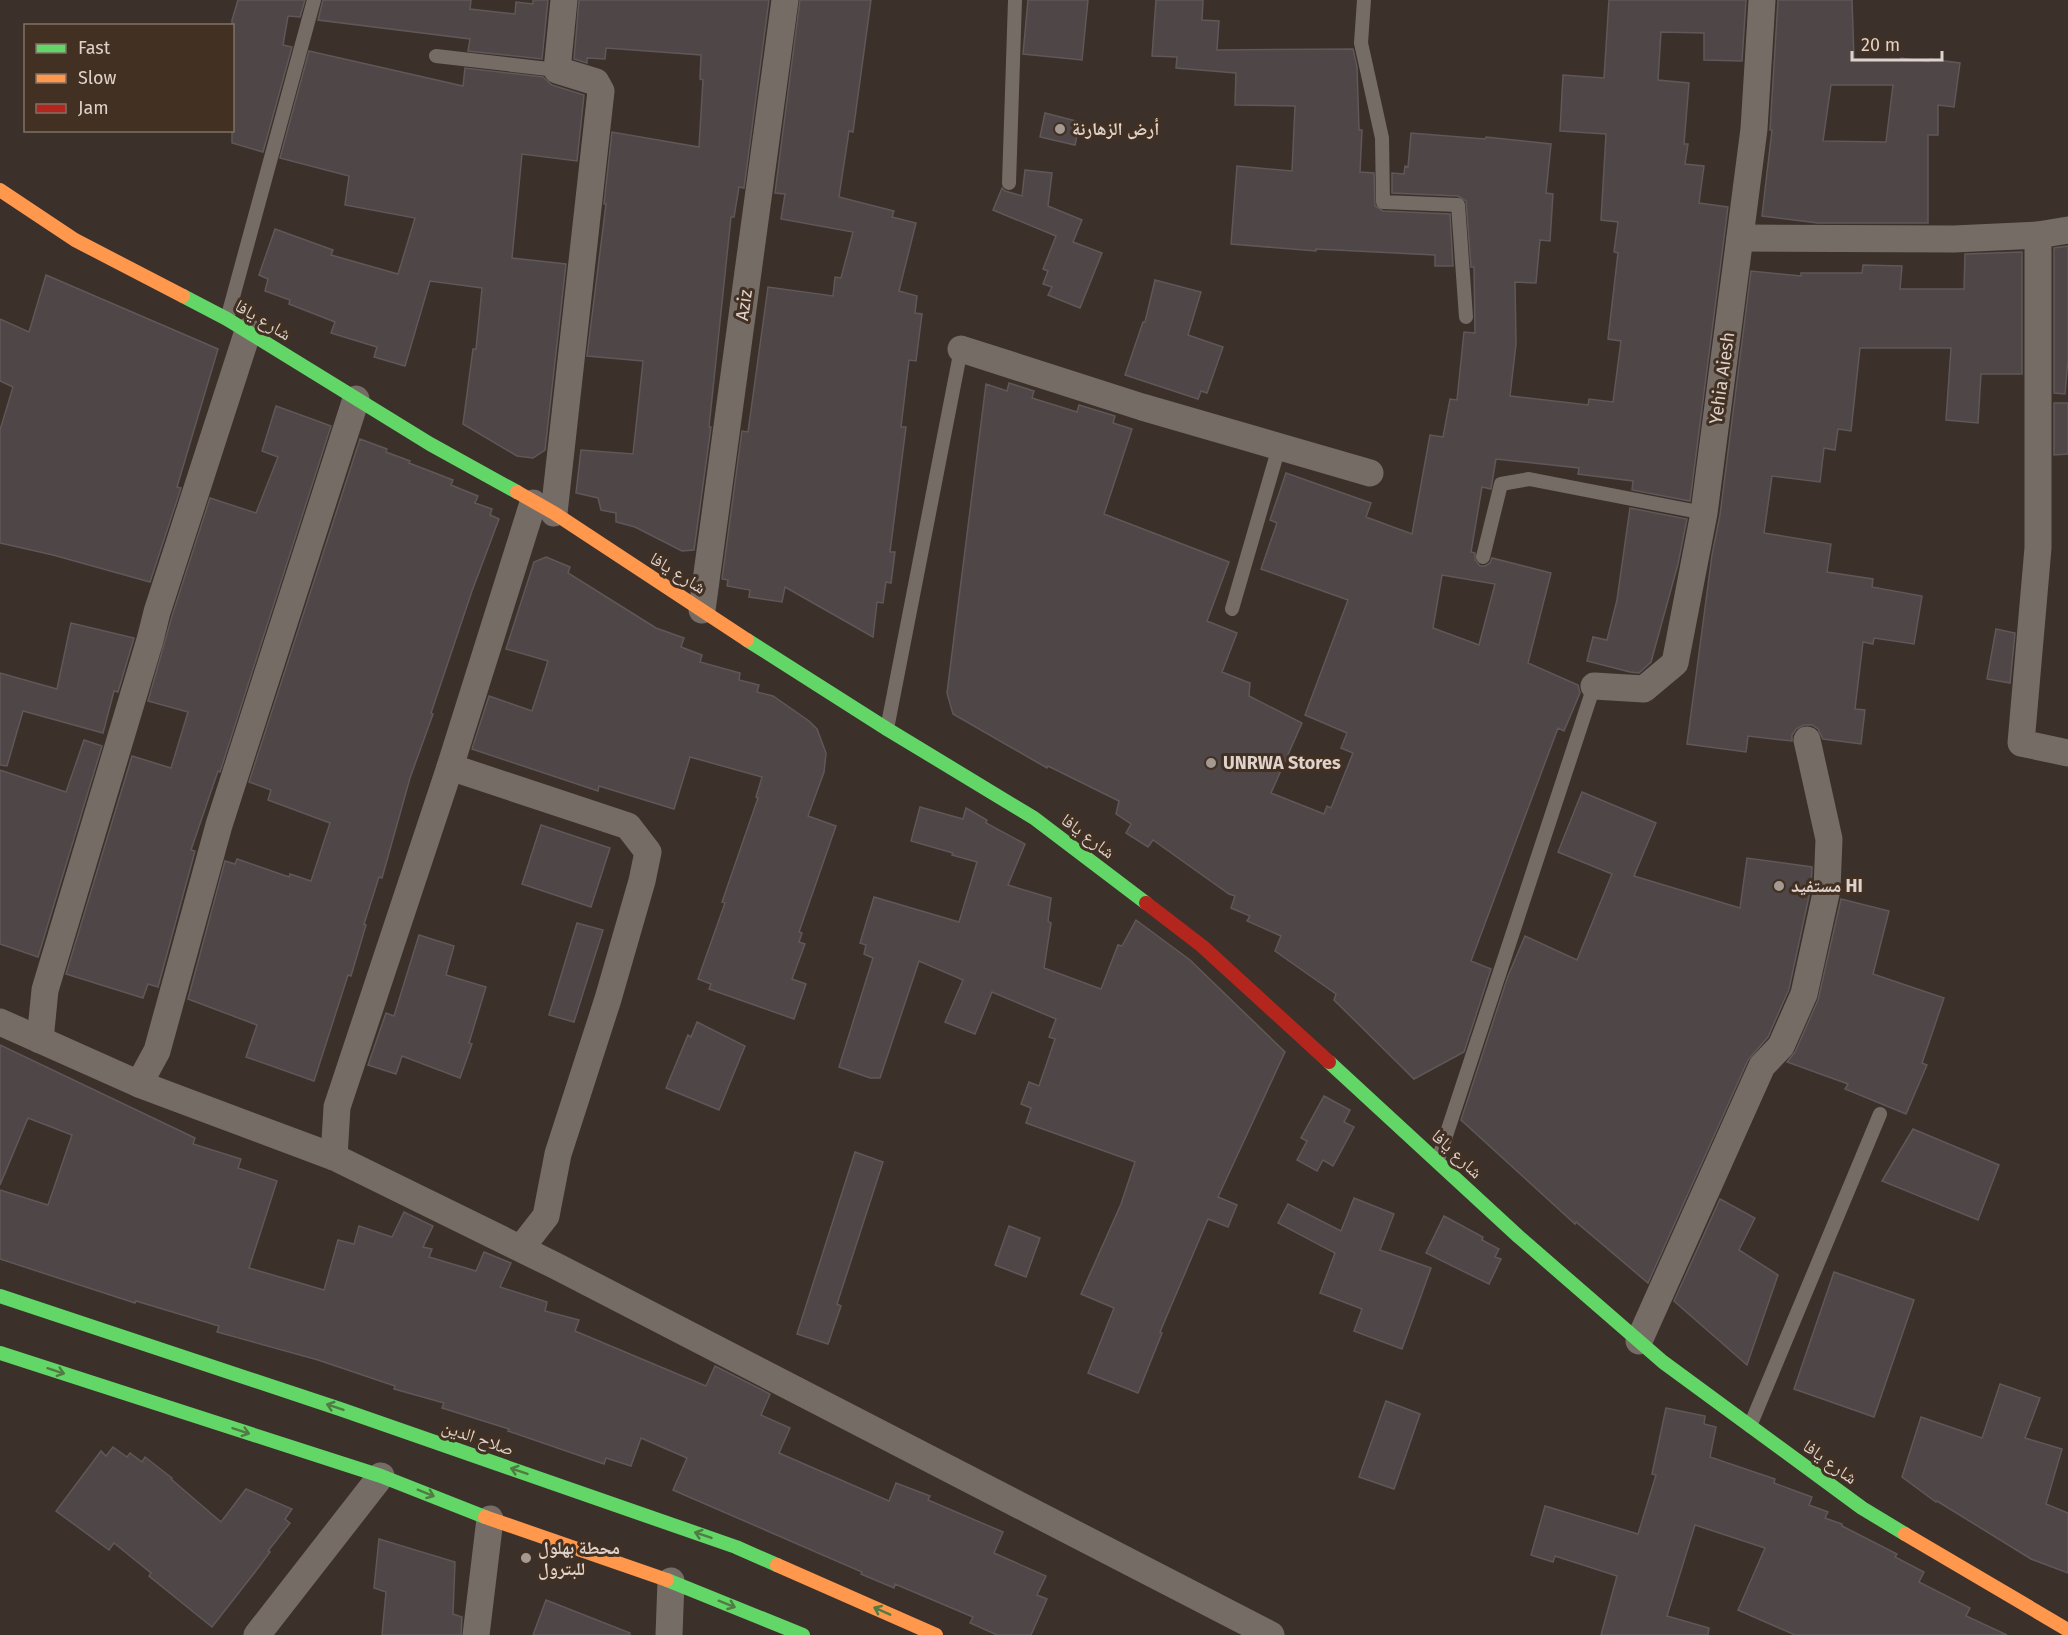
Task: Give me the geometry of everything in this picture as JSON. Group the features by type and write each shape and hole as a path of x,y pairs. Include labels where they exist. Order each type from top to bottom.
{"main road":[{"name":"شارع يافا","path":"0,190 75,240 238,325 430,444 544,508 887,729 1034,818 1202,946 1438,1160 1519,1237 1663,1362 1862,1508 2068,1630"},
{"name":"صلاح الدين","path":"0,1296 329,1405 736,1547 936,1635"},
{"path":"0,1353 381,1476 489,1519 671,1581 803,1635"}],"street":[{"path":"334,1157 337,1107 450,767 544,508 601,91 596,82 557,70 564,0"},
{"name":"Aziz","path":"702,610 785,0"},
{"name":"Yehia Aiesh","path":"1594,686 1644,689 1675,663 1704,513 1754,129 1762,0"},
{"path":"1740,238 1954,238 2038,235 2068,230"},
{"path":"2038,235 2038,548 2021,743 2068,753"},
{"path":"40,1040 45,990 147,651 238,325"},
{"path":"961,349 1142,407 1370,473"},
{"path":"139,1084 157,1051 219,825 356,399"},
{"path":"1639,1341 1762,1066 1781,1046 1804,994 1827,889 1829,839 1806,740"},
{"path":"450,767 628,826 648,852 642,881 608,999 558,1154 546,1216 521,1248"},
{"path":"0,1022 139,1084 334,1157 521,1248 1271,1635"},
{"path":"258,1635 381,1476"},
{"path":"476,1635 489,1519"},
{"path":"669,1635 671,1581"}],"lane":[{"path":"238,325 314,0"},
{"path":"1009,183 1015,0"},
{"path":"1364,0 1361,43 1382,138 1383,202 1458,205 1466,317"},
{"path":"436,56 557,70"},
{"path":"887,729 961,349"},
{"path":"1232,609 1279,447"},
{"path":"1483,557 1501,484 1520,480 1529,479 1704,513"},
{"path":"1438,1160 1594,686"},
{"path":"1750,1426 1880,1114"}],"building":[{"path":"238,0 305,0 300,17 288,16 283,45 292,47 263,152 232,143 232,132 234,132 234,24 232,20"},
{"path":"323,0 471,0 470,9 515,14 516,2 533,4 533,0 548,0 542,59 468,51 470,39 318,20"},
{"path":"579,0 769,0 744,188 739,187 734,217 731,217 709,427 711,427 694,550 682,551 635,527 616,522 616,513 601,510 598,498 576,493 581,450 633,454 643,361 587,356 606,204 604,204 612,132 699,147 703,80 700,79 701,55 606,48 605,59 587,58 587,63 574,59"},
{"path":"800,0 871,0 853,132 849,131 839,197 894,211 892,217 916,223 899,291 917,296 915,313 922,314 916,361 909,360 901,427 906,427 890,552 895,552 891,583 886,582 883,603 877,602 873,637 785,587 782,602 749,597 750,590 727,586 728,580 722,579 742,431 748,432 768,287 833,296 835,277 841,278 853,232 781,219 785,194 775,193"},
{"path":"1028,0 1088,0 1082,60 1023,54"},
{"path":"1156,0 1203,0 1202,20 1219,21 1217,50 1353,49 1357,67 1359,130 1362,130 1360,172 1374,173 1375,206 1383,211 1450,214 1453,266 1435,266 1435,255 1316,249 1316,251 1231,244 1237,166 1292,171 1295,106 1235,105 1236,73 1176,68 1177,57 1152,56"},
{"path":"1609,0 1746,0 1742,61 1704,60 1704,33 1661,32 1658,80 1689,83 1684,144 1688,144 1685,164 1704,166 1699,203 1728,207 1690,501 1632,490 1633,481 1578,474 1579,468 1496,459 1491,489 1482,487 1471,552 1475,553 1475,560 1480,566 1490,563 1492,558 1551,573 1528,663 1578,685 1580,693 1564,731 1558,728 1471,961 1491,969 1464,1052 1414,1079 1334,1000 1336,994 1275,951 1281,936 1247,921 1250,916 1231,908 1235,896 1153,840 1148,847 1126,833 1131,824 1116,814 1119,801 1048,766 1047,768 953,714 947,693 986,384 1007,391 1009,383 1034,391 1032,398 1077,412 1079,405 1115,416 1113,423 1132,429 1104,514 1229,562 1207,621 1237,633 1222,672 1250,683 1249,696 1302,723 1271,793 1324,814 1327,806 1331,808 1353,753 1341,748 1347,733 1305,715 1348,600 1261,569 1277,523 1270,520 1286,473 1371,503 1366,517 1412,534 1430,435 1443,437 1450,399 1457,400 1464,332 1475,333 1474,267 1471,267 1466,201 1458,196 1392,193 1392,173 1404,174 1405,166 1408,167 1411,133 1485,139 1486,137 1551,144 1546,193 1553,194 1550,241 1540,240 1536,283 1515,282 1516,344 1510,396 1588,405 1589,399 1613,402 1621,341 1608,339 1618,253 1614,252 1618,222 1601,220 1606,134 1560,131 1563,75 1604,78","holes":["1442,575 1495,584 1479,645 1433,628"]},
{"path":"1778,0 1852,0 1854,59 1901,60 1901,58 1929,62 1930,59 1960,63 1954,107 1938,105 1938,135 1928,135 1928,223 1818,223 1762,216 1772,130 1770,130","holes":["1831,85 1893,85 1886,142 1823,141"]},
{"path":"309,51 463,86 465,68 543,77 552,85 584,95 577,161 522,154 512,258 566,264 545,450 533,458 517,456 463,424 473,349 476,349 482,288 430,281 405,366 374,357 377,347 331,333 335,322 289,304 290,300 265,291 268,279 259,275 275,229 333,250 331,255 398,274 415,218 345,205 349,176 280,158"},
{"name":"أرض الزهارنة","path":"1045,113 1080,122 1075,145 1040,137"},
{"path":"1025,170 1052,173 1048,206 1082,220 1073,242 1102,253 1080,308 1048,295 1052,287 1043,284 1048,271 1043,269 1056,236 993,210 1002,188 1022,196"},
{"path":"2068,246 2068,359 2065,394 2054,393 2054,248"},
{"path":"2022,252 2022,374 1981,374 1978,423 1946,420 1951,348 1860,348 1851,431 1838,429 1835,450 1824,448 1820,482 1772,476 1764,533 1831,544 1827,572 1873,579 1872,587 1922,596 1914,644 1874,638 1873,644 1863,642 1855,709 1865,710 1861,744 1823,739 1818,729 1812,725 1804,725 1796,729 1792,735 1792,741 1748,736 1746,752 1687,744 1712,555 1720,515 1751,271 1801,276 1801,273 1862,273 1863,265 1902,266 1900,289 1964,289 1965,254"},
{"path":"46,275 218,349 177,487 181,488 150,582 0,543 0,430 13,387 0,381 0,319 29,332"},
{"path":"1155,280 1201,292 1188,335 1223,347 1207,393 1201,391 1198,399 1125,375 1143,322 1145,322"},
{"path":"2054,403 2068,403 2068,454 2054,455"},
{"path":"276,406 331,426 220,772 218,771 191,850 195,851 158,987 148,984 143,998 66,974 132,756 171,768 188,712 148,701 172,616 210,498 256,513 278,457 262,451"},
{"path":"360,439 387,449 386,452 410,461 409,463 453,480 451,485 478,496 475,503 492,509 490,515 499,519 431,713 433,714 410,778 382,878 379,877 364,924 366,925 351,976 348,975 314,1081 246,1057 257,1025 188,999 225,861 235,864 237,859 289,877 290,874 311,881 330,823 268,800 271,790 249,782"},
{"path":"1630,508 1687,519 1678,564 1651,662 1639,673 1587,661 1593,637 1607,640 1617,600"},
{"path":"546,557 570,567 568,573 656,628 684,638 681,647 702,655 700,662 740,673 739,680 759,685 757,692 773,696 817,729 826,753 824,772 808,816 836,826 799,932 802,933 799,942 805,944 792,979 806,984 794,1019 709,989 711,984 698,979 725,903 722,902 758,798 756,797 762,777 690,757 674,809 599,786 598,791 472,749 489,696 532,711 548,661 506,649 534,562"},
{"path":"71,623 134,638 118,692 114,691 103,733 23,711 7,766 0,765 0,673 57,689"},
{"path":"1996,629 2015,633 2010,683 1987,679"},
{"path":"84,740 102,746 38,957 0,944 0,770 66,792"},
{"path":"1582,792 1656,823 1634,876 1740,908 1747,858 1812,867 1811,887 1789,989 1768,1037 1748,1060 1648,1283 1576,1222 1575,1224 1461,1120 1508,976 1525,936 1577,960 1612,874 1558,852"},
{"path":"920,807 963,819 966,808 987,820 986,823 1025,844 1008,885 1051,898 1048,921 1051,923 1044,968 1101,989 1118,945 1122,946 1136,920 1190,960 1285,1052 1218,1197 1237,1205 1228,1227 1208,1219 1160,1332 1162,1333 1138,1393 1088,1373 1114,1308 1081,1294 1121,1204 1135,1162 1026,1123 1031,1108 1021,1104 1029,1082 1039,1086 1055,1039 1049,1037 1056,1019 992,992 975,1034 945,1022 963,980 919,961 880,1078 870,1078 839,1067 873,958 864,954 866,945 860,943 874,897 959,922 977,862 911,841"},
{"path":"541,825 610,848 591,907 522,884"},
{"path":"1841,899 1889,911 1873,974 1944,998 1922,1063 1927,1065 1906,1114 1845,1089 1848,1084 1787,1062 1795,1052 1818,1000"},
{"path":"577,923 603,930 574,1022 549,1015"},
{"path":"419,935 454,946 446,975 486,987 469,1043 472,1044 460,1078 402,1056 396,1074 368,1065 386,1013 394,1016"},
{"path":"697,1022 745,1046 719,1110 666,1088 688,1035 691,1037"},
{"path":"0,1045 195,1138 193,1144 241,1159 238,1168 277,1181 249,1268 324,1290 338,1240 354,1244 359,1226 392,1237 404,1212 433,1226 423,1247 432,1249 429,1257 476,1271 484,1252 511,1263 500,1287 547,1302 545,1311 579,1320 575,1331 706,1386 715,1366 770,1394 761,1415 790,1428 779,1453 889,1501 896,1483 930,1496 928,1500 1003,1532 994,1553 1046,1576 1037,1595 1047,1599 1031,1635 997,1635 970,1623 973,1617 895,1584 894,1588 673,1490 687,1458 641,1438 631,1466 606,1458 604,1464 508,1431 509,1429 442,1408 444,1403 394,1389 395,1386 318,1360 217,1332 219,1326 136,1301 135,1303 0,1259 0,1190 48,1205 72,1135 28,1118 0,1185"},
{"path":"1324,1096 1350,1110 1344,1122 1354,1127 1333,1166 1323,1160 1317,1171 1297,1160 1307,1141 1301,1138"},
{"path":"1913,1129 1999,1165 1978,1220 1882,1181"},
{"path":"855,1152 883,1162 837,1304 841,1306 828,1344 797,1334"},
{"path":"1354,1198 1394,1214 1380,1250 1431,1268 1402,1349 1354,1331 1362,1309 1320,1293 1335,1253 1278,1223 1288,1204 1341,1231"},
{"path":"1720,1199 1755,1218 1739,1250 1778,1275 1747,1365 1674,1301"},
{"path":"1444,1216 1483,1237 1482,1240 1499,1249 1495,1257 1501,1259 1489,1284 1426,1253"},
{"path":"1009,1226 1040,1238 1026,1277 995,1265"},
{"path":"1834,1272 1914,1300 1874,1417 1794,1389"},
{"path":"2000,1384 2040,1398 2025,1438 2062,1449 2046,1504 2068,1513 2068,1573 2031,1559 1936,1502 1902,1477 1921,1417 1982,1438"},
{"path":"1386,1401 1420,1414 1394,1489 1359,1477"},
{"path":"1666,1408 1705,1416 1704,1424 1716,1427 1710,1457 1775,1479 1774,1483 1812,1497 1809,1505 1828,1512 1825,1518 1842,1524 1897,1554 1895,1557 1924,1572 1919,1582 1970,1608 1966,1616 2007,1635 1795,1635 1738,1610 1765,1548 1695,1525 1667,1616 1709,1628 1708,1635 1601,1635 1617,1576 1555,1556 1553,1562 1531,1555 1545,1506 1638,1534 1656,1475 1652,1474"},
{"path":"113,1447 127,1457 130,1453 142,1462 145,1457 221,1522 246,1489 292,1509 285,1519 290,1523 212,1627 149,1576 151,1573 114,1543 109,1550 56,1511 101,1451 106,1456"},
{"path":"379,1539 455,1562 453,1614 462,1617 461,1635 382,1635 386,1592 374,1588"},
{"path":"546,1600 630,1633 630,1635 533,1635"}],"traffic: fast":[{"path":"183,296 227,319 430,444 517,492"},
{"path":"747,640 887,729 1034,818 1146,903"},
{"path":"1329,1062 1519,1237 1663,1362 1862,1508 1905,1534"},
{"path":"0,1296 340,1409 736,1547 777,1565"},
{"path":"0,1353 381,1476 485,1517"},
{"path":"667,1580 803,1635"}],"traffic: slow":[{"path":"0,190 75,240 183,296"},
{"path":"517,492 554,513 747,640"},
{"path":"485,1517 667,1580"},
{"path":"1905,1534 2068,1630"},
{"path":"777,1565 936,1635"}],"traffic: jam":[{"path":"1146,903 1202,946 1329,1062"}],"place":[{"name":"أرض الزهارنة","path":"1060,129"},
{"name":"UNRWA Stores","path":"1211,763"},
{"name":"مستفيد HI","path":"1779,886"},
{"name":"محطة بهلول للبترول","path":"526,1558"}]}
